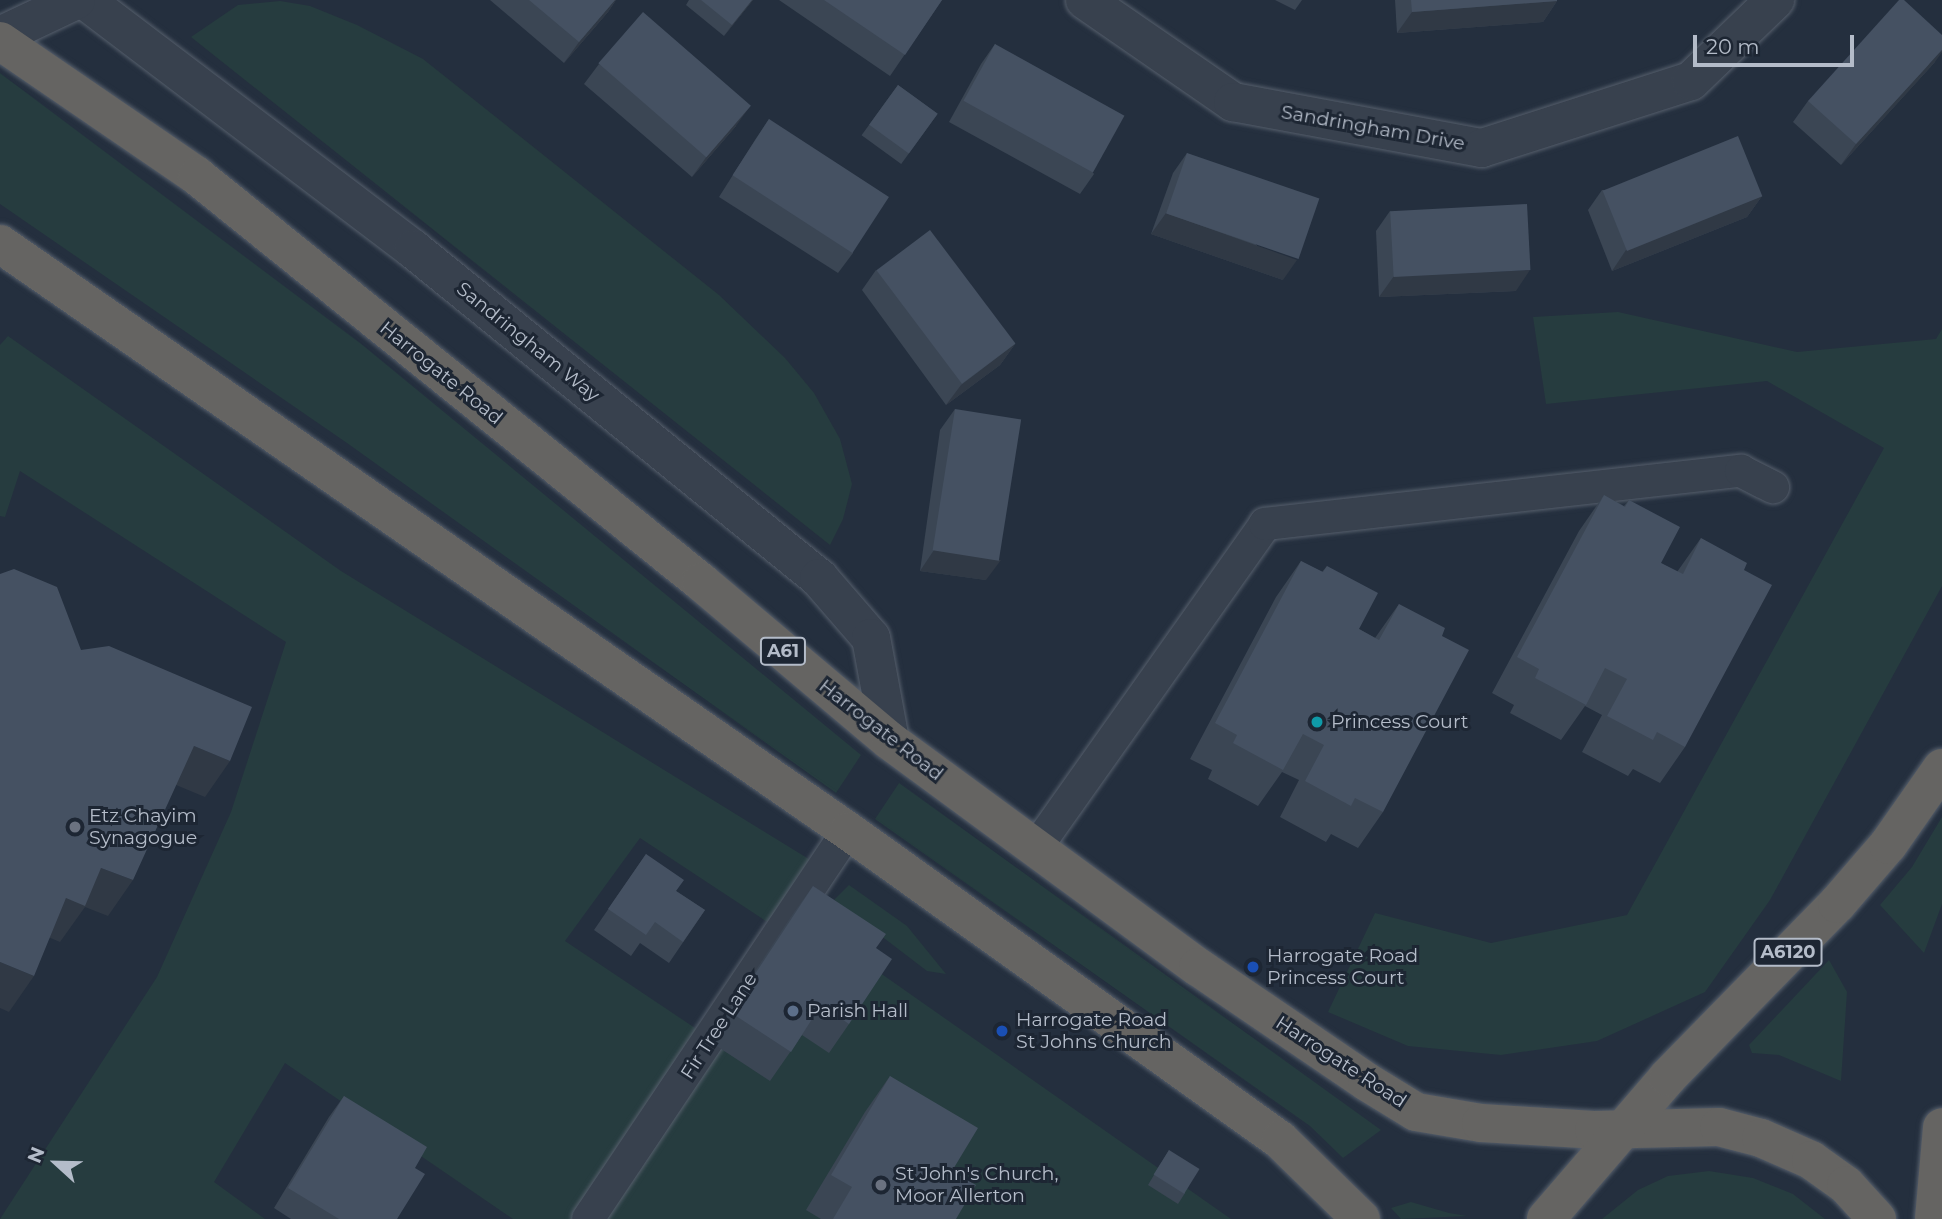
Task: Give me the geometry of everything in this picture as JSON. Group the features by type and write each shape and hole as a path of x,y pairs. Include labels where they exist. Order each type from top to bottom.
{"highway":[{"name":"Harrogate Road","path":"0,39 197,176 691,573 890,741 1198,967 1416,1112 1546,1129 1719,1127 1761,1138 1811,1160 1846,1185 1877,1219"},
{"path":"0,244 848,831 1280,1140 1361,1219"},
{"name":"A6120","path":"1625,1128 1713,1028 1837,904 1888,845 1942,768"},
{"path":"1546,1219 1625,1128"},
{"path":"1934,1219 1942,1128"}],"street":[{"path":"0,39 76,0"},
{"name":"Sandringham Way","path":"85,0 413,249 819,578 871,638 890,741"},
{"name":"Sandringham Drive","path":"1089,1 1233,102 1482,148 1691,81 1775,0"}],"lane":[{"path":"1036,848 1265,524 1741,471 1773,487"},
{"name":"Fir Tree Lane","path":"588,1219 848,831"}],"green space":[{"path":"280,1 310,6 357,25 423,59 719,295 785,358 814,393 840,439 852,484 843,519 830,545 191,37 238,5"},
{"path":"0,73 360,343 861,755 836,793 347,443 0,204"},
{"path":"1618,312 1797,352 1936,339 1942,329 1942,586 1770,900 1705,992 1597,1041 1501,1055 1408,1046 1328,1012 1375,913 1491,943 1627,915 1884,448 1767,381 1546,404 1533,317"},
{"path":"8,336 341,571 825,869 778,929 640,838 565,941 704,1034 586,1219 513,1219 285,1063 214,1182 265,1219 0,1219 157,977 231,812 286,642 20,471 5,517 0,516 0,345"},
{"path":"899,783 1381,1130 1343,1158 1310,1126 875,819"},
{"path":"1942,817 1942,904 1924,953 1880,905 1912,867"},
{"path":"849,885 907,926 946,974 927,971 834,900"},
{"path":"1829,960 1847,992 1841,1081 1779,1055 1752,1053 1749,1045"},
{"path":"866,963 1231,1219 594,1219 709,1040 801,1034"},
{"path":"1709,1171 1753,1178 1793,1194 1825,1219 1602,1219 1638,1190 1668,1176"},
{"path":"1411,1202 1467,1216 1401,1219 1391,1208"}],"building":[{"path":"529,0 615,0 579,42"},
{"path":"701,0 752,0 732,25"},
{"path":"824,0 942,0 905,55"},
{"path":"1411,0 1557,0 1557,1 1412,12"},
{"path":"1899,0 1904,0 1942,35 1942,50 1856,144 1808,101"},
{"path":"643,12 751,106 706,157 598,63"},
{"path":"995,44 1124,116 1093,173 963,101"},
{"path":"898,85 938,114 909,153 869,125"},
{"path":"769,119 889,197 852,253 733,175"},
{"path":"1738,136 1762,196 1627,251 1603,191"},
{"path":"1187,153 1319,199 1299,259 1166,214"},
{"path":"1527,204 1530,270 1394,277 1390,211"},
{"path":"930,230 1015,343 962,384 876,270"},
{"path":"955,409 1021,419 999,561 933,550"},
{"path":"1604,495 1625,507 1629,500 1680,527 1661,563 1683,574 1701,538 1747,563 1744,570 1772,585 1685,747 1657,732 1653,740 1607,716 1627,679 1605,668 1586,705 1535,678 1539,669 1517,657"},
{"name":"Princess Court","path":"1301,561 1323,572 1327,566 1378,593 1359,629 1379,640 1399,604 1445,628 1442,636 1469,650 1383,812 1355,798 1351,806 1305,781 1324,745 1303,734 1283,770 1233,743 1237,735 1215,723"},
{"name":"Etz Chayim Synagogue","path":"14,569 57,587 81,650 109,646 252,707 230,761 194,746 133,880 101,868 85,906 66,898 34,976 0,962 0,574"},
{"path":"646,854 684,880 676,891 705,910 683,942 655,922 646,935 608,909"},
{"name":"Parish Hall","path":"813,886 886,934 876,948 892,959 849,1024 821,1005 791,1052 730,1012"},
{"path":"890,1076 978,1128 952,1171 976,1185 956,1219 833,1219 852,1187 831,1175"},
{"path":"344,1096 427,1147 415,1168 425,1174 397,1219 339,1219 288,1188"},
{"path":"1169,1150 1200,1169 1184,1194 1154,1175"}],"place":[{"name":"Princess Court","path":"1317,722"},
{"name":"Etz Chayim Synagogue","path":"75,827"},
{"name":"Harrogate Road Princess Court","path":"1253,967"},
{"name":"Parish Hall","path":"793,1011"},
{"name":"Harrogate Road St Johns Church","path":"1002,1031"},
{"name":"St John's Church, Moor Allerton","path":"881,1185"}]}
